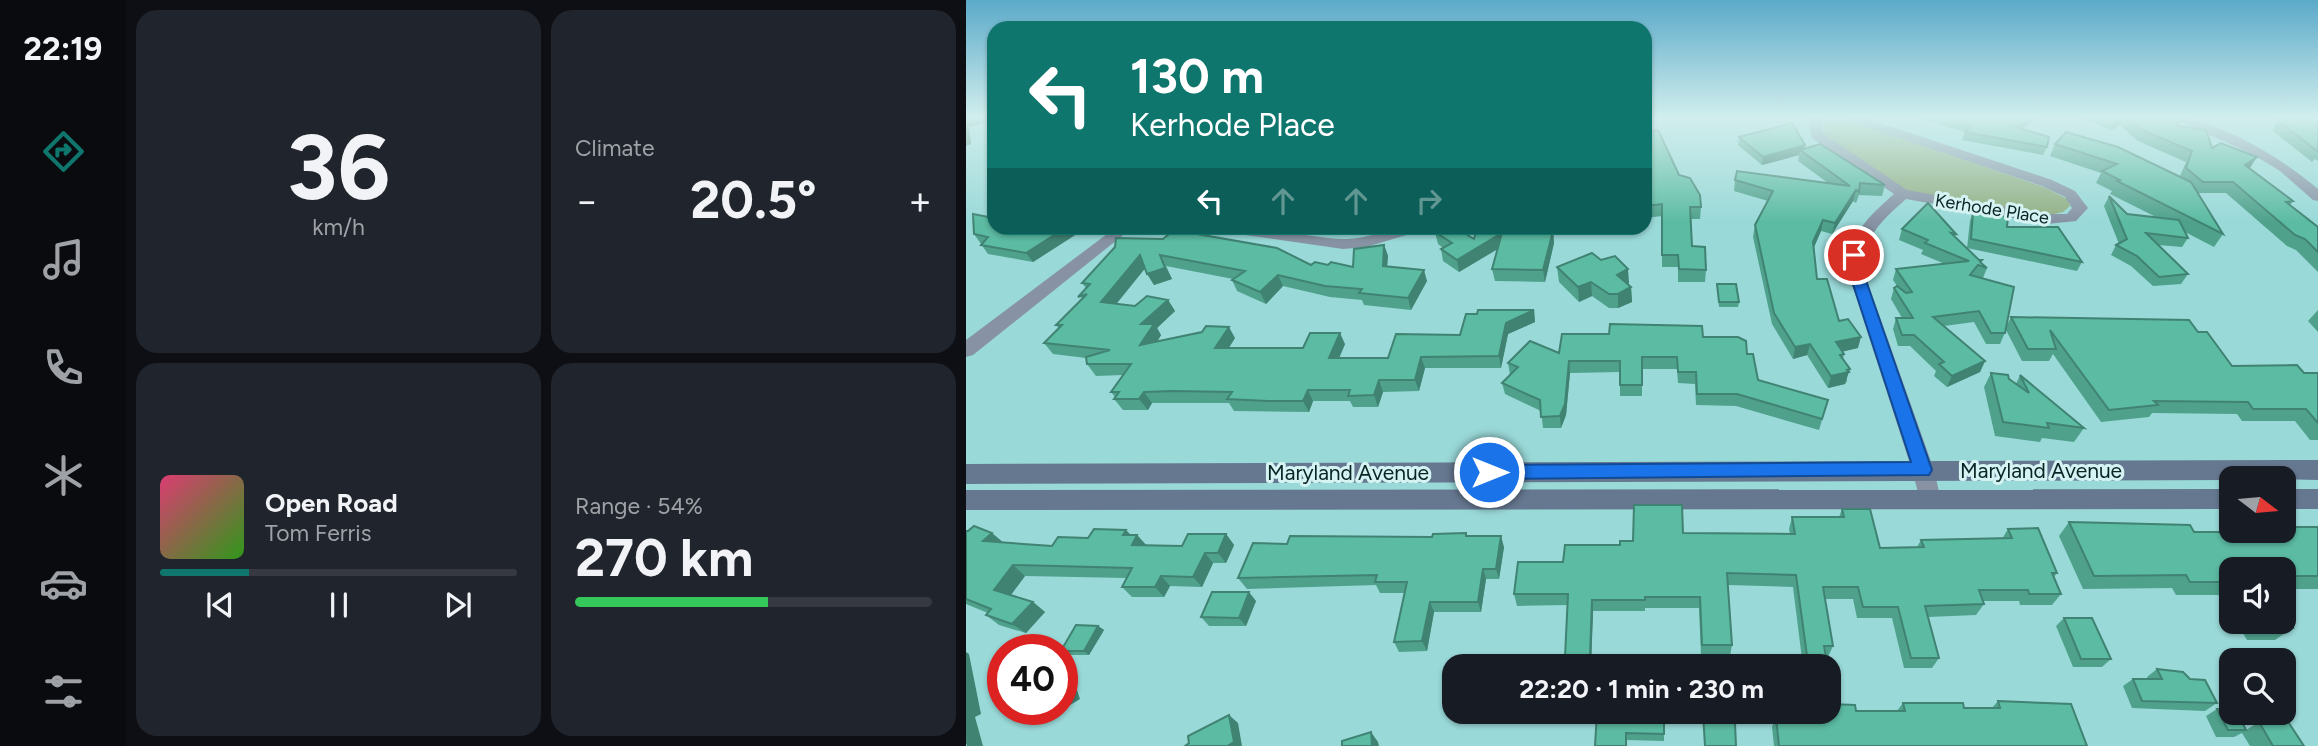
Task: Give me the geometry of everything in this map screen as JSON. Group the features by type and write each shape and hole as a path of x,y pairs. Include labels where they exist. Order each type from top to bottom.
{"street":[{"name":"Kerhode Place","path":"1843,153 1903,194 2047,219 2071,218 2080,208 2077,200 2070,194 2054,186 1956,153"},
{"path":"2260,153 2285,168 2318,197"},
{"path":"1903,194 1871,222 1861,235 1854,255 1856,272 1923,470 1930,500"},
{"path":"966,350 1115,235"},
{"path":"1280,235 1343,244 1366,242 1390,235"},
{"name":"Maryland Avenue","path":"966,474 2318,470"},
{"name":"Maryland Avenue","path":"966,500 2219,499"},
{"path":"2296,499 2318,499"}],"green space":[{"path":"1849,153 1945,153 2046,188 2067,199 2070,206 2063,212 2045,216 1906,192"}],"building":[{"path":"1652,153 1669,153 1679,175 1690,178 1700,195 1701,207 1690,207 1692,246 1705,247 1706,270 1679,269 1678,255 1662,255 1662,204 1652,205"},
{"path":"1758,153 1778,153 1763,157"},
{"path":"1804,153 1834,153 1885,185 1860,183 1859,192 1856,190 1835,223 1823,220 1813,242 1817,279 1827,279 1839,321 1848,319 1861,337 1836,342 1844,354 1840,355 1850,369 1847,370 1849,372 1831,376 1810,344 1795,347 1774,313 1755,225 1773,191 1735,180 1737,171 1850,186"},
{"path":"2082,153 2130,153 2191,182 2223,234 2102,171 2117,164"},
{"path":"2191,153 2246,153 2257,157 2245,165 2293,201 2286,202 2318,227 2318,252 2233,182 2203,182 2186,168"},
{"path":"2109,196 2127,214 2179,220 2188,238 2146,233 2188,274 2159,277 2137,256 2116,245 2127,239"},
{"path":"1928,203 1956,234 1951,233 1982,260 1980,262 1987,268 1978,265 1970,275 2014,287 2005,333 1991,333 1979,311 1933,317 1985,361 1952,376 1939,364 1944,362 1914,335 1902,335 1896,318 1913,318 1894,288 1897,286 1906,293 1912,292 1896,269 1969,261 1925,243 1928,240 1902,229"},
{"path":"1973,212 2008,217 2007,227 2058,227 2082,262 1971,239"},
{"path":"973,214 987,217 987,235 1054,235 1026,253 981,245 988,237 974,234"},
{"path":"1168,235 1203,235 1277,248 1311,265 1315,262 1328,265 1331,262 1353,267 1354,249 1384,245 1383,266 1424,270 1408,298 1359,293 1362,289 1325,286 1278,275 1260,292 1232,280 1245,271 1160,255 1165,268 1147,274 1140,255 1101,302 1135,306 1147,296 1168,300 1141,324 1154,324 1140,345 1202,332 1206,326 1229,327 1215,348 1303,348 1310,333 1340,333 1329,358 1388,358 1396,334 1460,335 1466,314 1477,314 1478,310 1534,310 1506,323 1499,356 1421,357 1415,380 1379,380 1374,395 1348,396 1350,390 1308,390 1303,401 1268,401 1227,399 1232,392 1172,391 1144,392 1139,399 1114,399 1119,392 1111,392 1131,364 1087,364 1086,357 1110,350 1044,343 1062,325 1056,325 1087,294 1078,297 1090,284 1082,283 1115,247 1116,238 1163,239"},
{"path":"1440,235 1467,235 1474,239 1475,235 1499,235 1457,260 1441,249 1452,243"},
{"path":"1501,235 1552,235 1543,270 1492,269"},
{"path":"1592,253 1601,260 1615,256 1628,269 1617,275 1631,287 1618,294 1609,294 1591,282 1578,287 1557,267"},
{"path":"1717,284 1736,284 1739,302 1719,302"},
{"path":"2011,317 2189,320 2198,332 2207,332 2232,366 2297,365 2304,373 2318,373 2318,423 2306,409 2253,409 2248,402 2154,401 2158,405 2109,410 2050,330 2056,349 2028,349"},
{"path":"1610,324 1702,326 1703,337 1738,337 1746,341 1747,354 1753,354 1758,380 1828,400 1822,419 1737,394 1697,394 1696,372 1678,372 1677,357 1642,357 1642,385 1620,385 1620,361 1569,361 1565,404 1560,416 1541,417 1540,400 1502,383 1518,367 1508,363 1530,341 1559,353 1562,334 1609,334"},
{"path":"1991,373 2008,375 2009,379 2029,393 2020,375 2084,428 2047,423 2049,428 2003,422"},
{"path":"1634,505 1682,505 1683,533 1795,534 1792,517 1844,517 1842,509 1870,509 1880,548 1924,547 1921,540 2012,538 2008,529 2038,528 2057,573 2052,573 2061,594 2029,594 2028,590 1979,590 1984,604 1925,606 1939,658 1911,658 1898,607 1863,607 1858,587 1823,587 1833,646 1824,646 1825,654 1807,654 1796,575 1727,573 1732,645 1702,645 1700,597 1645,597 1645,600 1592,600 1590,654 1565,654 1568,594 1514,594 1518,562 1563,562 1565,545 1620,545 1620,541 1633,541"},
{"path":"2069,522 2190,525 2194,532 2219,532 2219,543 2296,543 2296,527 2318,527 2318,576 2296,576 2296,557 2219,557 2219,582 2190,582 2186,575 2094,576"},
{"path":"974,526 992,533 983,541 1052,546 1058,537 1088,538 1094,529 1126,530 1123,535 1137,535 1132,545 1182,546 1188,534 1226,534 1218,553 1205,553 1193,577 1161,576 1155,587 1122,587 1132,568 1013,565 994,590 1033,602 1012,624 986,615 991,609 966,599 966,531"},
{"path":"1466,533 1466,536 1501,536 1496,569 1483,569 1478,602 1430,602 1422,641 1394,642 1407,582 1375,582 1377,575 1238,578 1253,543 1287,544 1290,536 1432,537 1433,534"},
{"path":"1212,592 1249,592 1239,618 1201,617"},
{"path":"2064,618 2092,618 2111,659 2081,659"},
{"path":"1076,625 1098,626 1084,651 1078,651 1078,634 1071,634"},
{"path":"2157,669 2183,672 2190,679 2205,680 2217,703 2142,701 2133,679 2162,679"},
{"path":"1998,701 2071,704 2087,746 1779,746 1777,724 1841,724 1841,704 1855,705 1856,711 1905,711 1903,703 1963,703 1964,708 2000,708"},
{"path":"1229,715 1234,742 1227,746 1185,746 1189,743 1188,736"},
{"path":"1596,724 1664,724 1664,734 1626,733 1626,746 1595,746"},
{"path":"1704,724 1735,724 1736,746 1705,746"},
{"path":"2225,725 2244,725 2246,730 2228,730"},
{"path":"2261,725 2290,725 2304,746 2273,746"},
{"path":"1371,732 1372,746 1342,746 1342,741"}],"route":[{"path":"1489,472 1923,470 1856,272 1854,255"}]}
